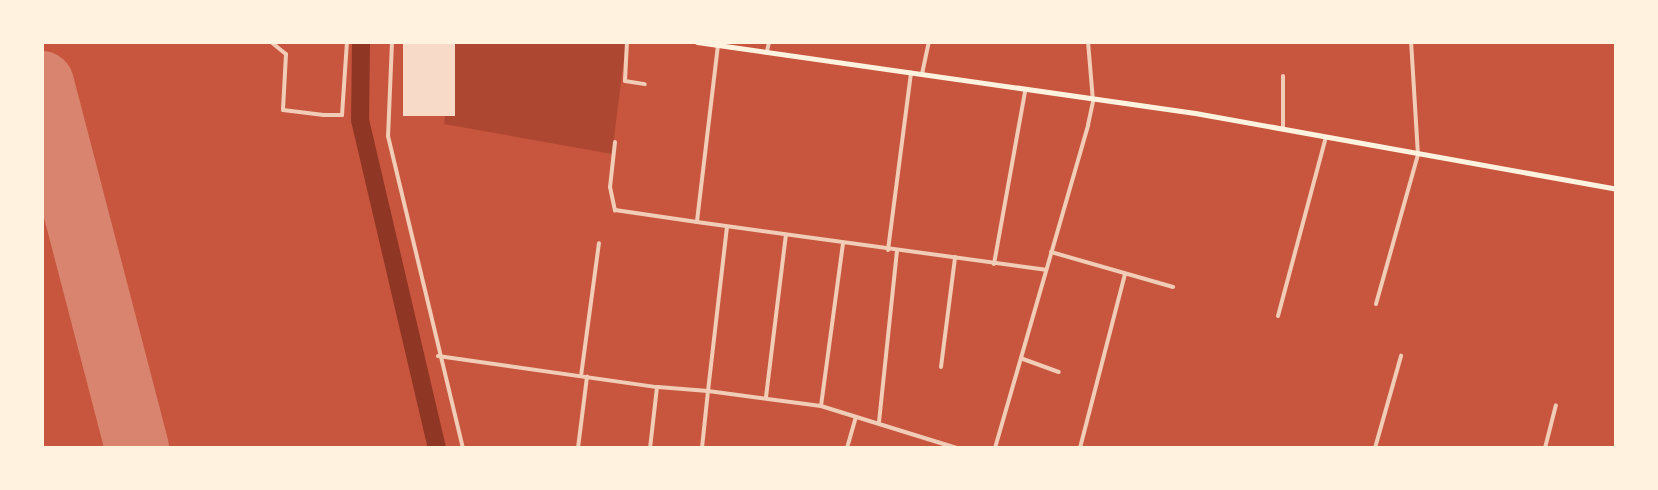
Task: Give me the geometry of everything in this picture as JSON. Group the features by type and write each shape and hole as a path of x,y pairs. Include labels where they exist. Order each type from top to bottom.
{"main road":[{"path":"697,42 1283,129 1616,189"}],"street":[{"path":"271,42 286,54 283,110 324,115 342,115 347,42"},
{"path":"392,42 388,136 438,356 463,448"},
{"path":"627,42 625,81 645,84"},
{"path":"767,51 769,42"},
{"path":"922,74 929,42"},
{"path":"995,448 1023,359 1093,101 1088,42"},
{"path":"1376,304 1418,155 1411,42"},
{"path":"697,222 718,45"},
{"path":"888,250 911,72"},
{"path":"1283,76 1283,129"},
{"path":"994,264 1025,91"},
{"path":"1278,316 1326,137"},
{"path":"615,142 610,187 615,210 843,244 1046,270"},
{"path":"702,448 727,227"},
{"path":"766,397 786,235"},
{"path":"581,376 599,243"},
{"path":"821,406 843,244"},
{"path":"879,422 897,251"},
{"path":"1051,252 1173,287"},
{"path":"941,368 955,257"},
{"path":"1080,448 1125,274"},
{"path":"438,356 657,387 708,390 821,406 879,422 957,448"},
{"path":"1375,448 1401,356"},
{"path":"1023,359 1059,372"},
{"path":"578,448 587,377"},
{"path":"650,448 657,387"},
{"path":"1545,448 1556,405"},
{"path":"847,448 856,417"}],"shaded area":[{"path":"455,42 626,42 612,154 444,124"}],"building":[{"path":"403,42 455,42 455,116 403,116"}],"waterway":[{"path":"361,42 360,120 437,448"}],"taxiway":[{"path":"42,93 61,113 59,150"},
{"path":"42,154 56,164 69,187"}],"runway":[{"path":"42,83 137,448"}]}
